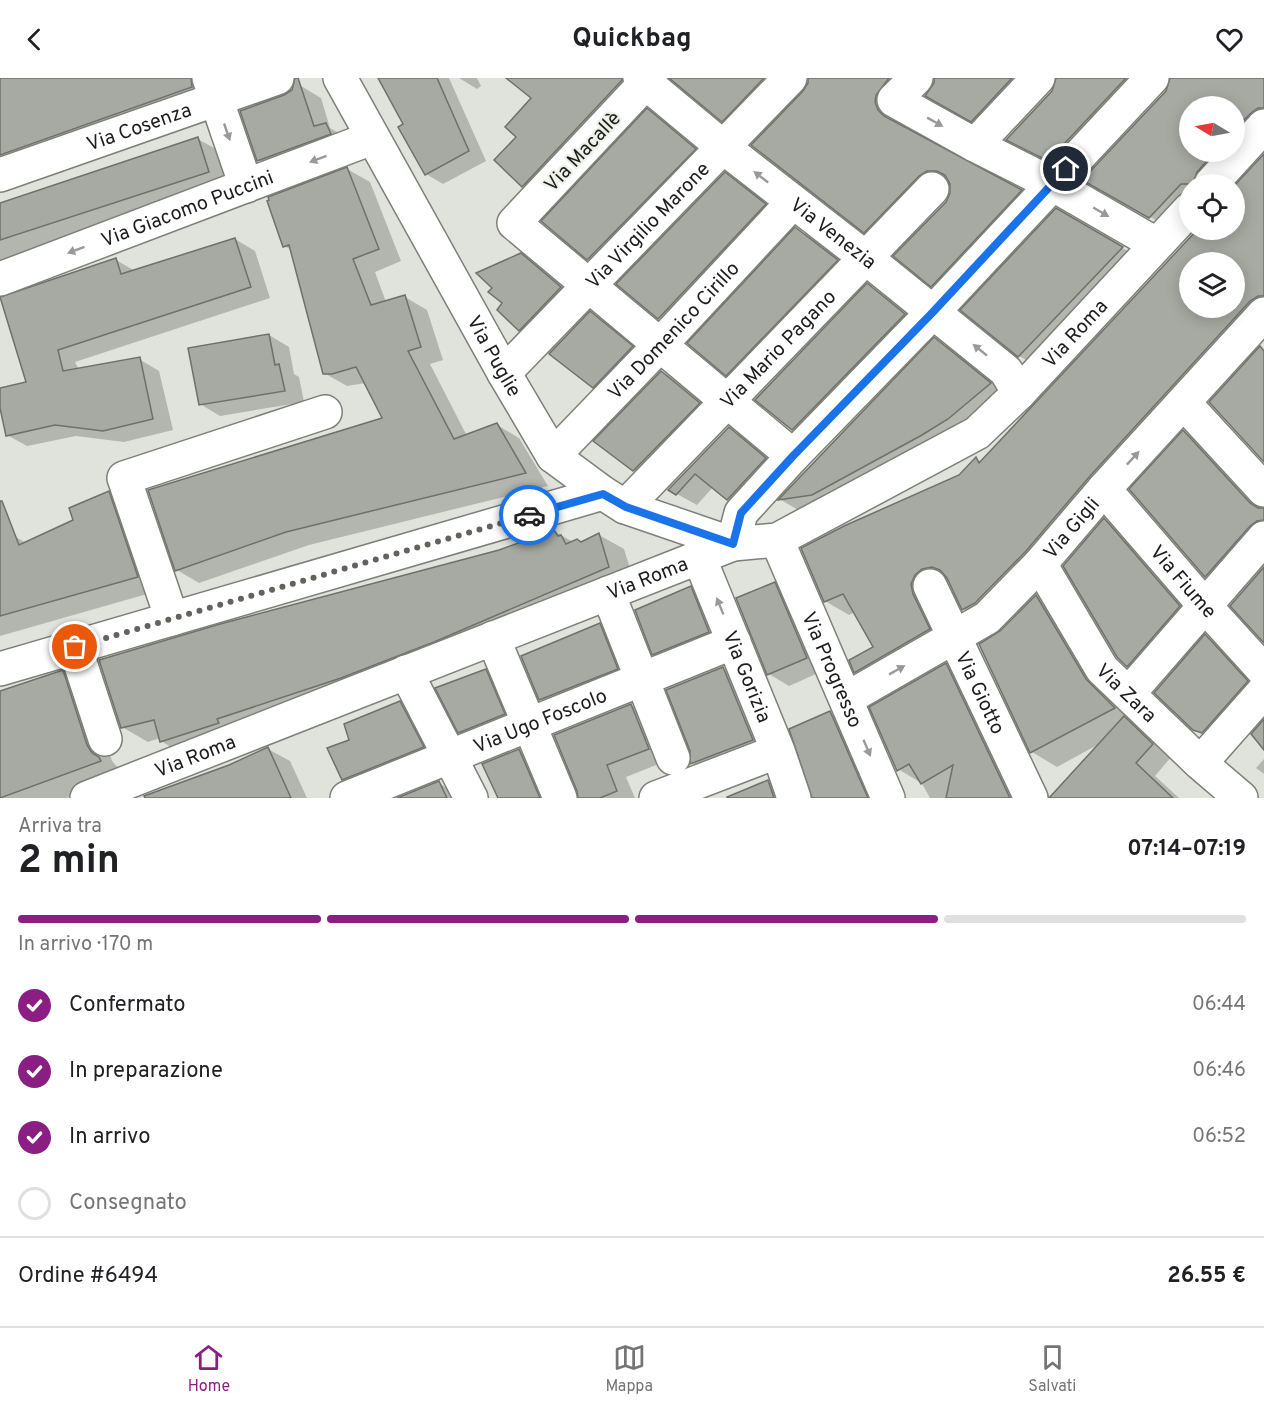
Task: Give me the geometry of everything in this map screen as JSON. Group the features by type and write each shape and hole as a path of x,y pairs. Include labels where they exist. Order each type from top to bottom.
{"street":[{"name":"Via Cosenza","path":"0,175 213,89 277,78"},
{"name":"Via Puglie","path":"340,78 504,373 553,456 614,500 733,544"},
{"name":"Via Virgilio Marone","path":"504,373 790,78"},
{"path":"975,145 1038,78"},
{"path":"733,544 741,513 1152,78"},
{"name":"Via Venezia","path":"645,80 723,147 1006,371 1019,393"},
{"name":"Via Macallè","path":"589,286 514,224 645,80"},
{"path":"213,89 246,186"},
{"path":"905,89 975,145 1052,184 1156,244"},
{"path":"1220,174 1264,126"},
{"name":"Via Giacomo Puccini","path":"0,279 372,138"},
{"name":"Via Mario Pagano","path":"614,500 727,402 932,189"},
{"name":"Via Domenico Cirillo","path":"553,456 660,345 792,202"},
{"name":"Via Roma","path":"87,798 121,792 406,672 733,544 777,540 977,433 1019,393 1179,220"},
{"path":"589,286 793,456"},
{"name":"Via Gigli","path":"846,699 987,618 1040,564 1104,489 1263,319"},
{"path":"1184,403 1264,490"},
{"path":"172,619 124,478 325,412"},
{"name":"Via Fiume","path":"1104,489 1264,671"},
{"path":"0,669 172,619 614,500"},
{"path":"1129,693 1264,538"},
{"name":"Via Progresso","path":"777,540 888,798"},
{"name":"Via Gorizia","path":"699,557 778,751 794,798"},
{"name":"Via Zara","path":"1040,564 1102,669 1200,763 1241,798"},
{"name":"Via Giotto","path":"930,586 1031,798"},
{"path":"608,593 642,679 676,785 764,757"},
{"path":"493,638 560,798"},
{"name":"Via Ugo Foscolo","path":"347,798 734,642"},
{"path":"75,647 105,739"},
{"path":"406,672 471,798"},
{"path":"1211,751 1264,691"}],"building":[{"path":"0,78 191,78 192,87 0,155"},
{"path":"295,78 298,78 314,126 326,123 331,134 257,161 240,111 284,95 292,90"},
{"path":"378,78 437,78 469,151 425,175 398,127 403,124"},
{"path":"506,78 622,78 622,80 522,187 494,160 516,137 505,127 531,98"},
{"path":"669,78 764,78 722,122"},
{"path":"808,78 889,78 876,95 875,102 878,110 884,116 1022,190 931,287 893,256 946,202 950,193 950,184 945,175 937,171 927,171 919,176 864,233 751,145 803,91"},
{"path":"934,78 1012,78 971,122 925,96 934,83"},
{"path":"1056,78 1126,78 1048,161 1006,140 1052,91"},
{"path":"1170,78 1264,78 1264,108 1258,108 1245,119 1245,96 1179,96 1179,162 1206,162 1196,174 1179,174 1179,186 1149,218 1082,180 1166,91"},
{"path":"647,108 696,149 587,260 541,221"},
{"path":"198,137 209,172 0,240 0,203"},
{"path":"1264,154 1264,296 1258,296 1245,306 1245,252 1179,252 1179,318 1234,318 1090,476 1026,551 975,603 962,610 947,578 940,570 932,567 922,569 915,575 911,584 913,594 930,629 854,673 849,660 873,647 843,594 824,602 801,548 844,526 959,475 976,457 979,463 1188,240 1245,240 1245,174"},
{"path":"347,167 379,249 353,259 371,305 405,295 421,347 408,351 454,439 497,423 526,473 286,532 175,571 148,490 382,418 356,367 332,374 323,374 289,245 283,247 267,201 268,197"},
{"path":"725,172 766,204 658,319 616,284"},
{"path":"1056,208 1123,247 1018,357 960,310"},
{"path":"795,227 838,260 726,376 687,343"},
{"path":"235,238 251,287 58,350 63,371 140,357 153,419 103,431 55,425 6,436 0,408 0,388 26,382 0,297 116,258 121,274"},
{"path":"521,253 561,287 519,331 497,310 502,303 488,292 492,288 476,273"},
{"path":"867,283 905,314 792,430 755,400"},
{"path":"590,311 633,346 593,388 549,354"},
{"path":"269,334 275,365 279,364 285,391 199,405 188,348"},
{"path":"934,337 991,383 948,419 922,435 812,495 778,500"},
{"path":"1260,346 1264,351 1264,462 1209,402"},
{"path":"661,371 700,403 633,471 593,441"},
{"path":"729,427 766,458 727,500 695,474 676,495 668,490"},
{"path":"1183,430 1250,503 1258,508 1264,508 1264,520 1257,521 1250,526 1205,577 1129,489"},
{"path":"109,491 138,577 0,616 0,501 2,501 19,545 73,520 69,508"},
{"path":"1104,518 1180,606 1127,667 1117,657 1063,566"},
{"path":"554,530 558,536 561,535 566,544 577,539 581,542 599,533 609,567 434,642 341,678 217,719 219,723 160,742 154,720 121,728 99,660 220,624 499,550"},
{"path":"1264,567 1264,643 1230,606"},
{"path":"775,582 807,658 767,675 736,598"},
{"path":"691,586 709,632 652,655 635,610"},
{"path":"1036,595 1086,679 1115,708 1030,753 979,644 1000,631"},
{"path":"600,623 618,669 539,700 521,656"},
{"path":"1205,634 1248,681 1202,733 1193,730 1154,693"},
{"path":"946,663 1010,798 946,798 953,765 921,784 909,764 897,771 869,707"},
{"path":"723,667 753,740 690,764 690,751 666,690"},
{"path":"486,669 505,714 458,733 435,688"},
{"path":"63,670 87,745 101,761 0,798 0,691"},
{"path":"400,701 424,747 342,780 327,748 349,740 344,724"},
{"path":"631,704 649,749 607,765 617,791 600,798 578,798 554,735"},
{"path":"830,711 868,798 812,798 789,729"},
{"path":"1124,716 1153,744 1136,763 1173,798 1049,798"},
{"path":"1264,719 1264,750 1251,734"},
{"path":"268,747 291,798 145,798 144,796 229,765"},
{"path":"519,749 540,798 498,798 482,764"},
{"path":"768,780 774,798 727,798 727,797"},
{"path":"439,781 447,798 397,798"}],"way so far":[{"path":"75,647 529,515"}],"route":[{"path":"529,515 603,494 626,507 733,544 741,513 1066,169"}]}
